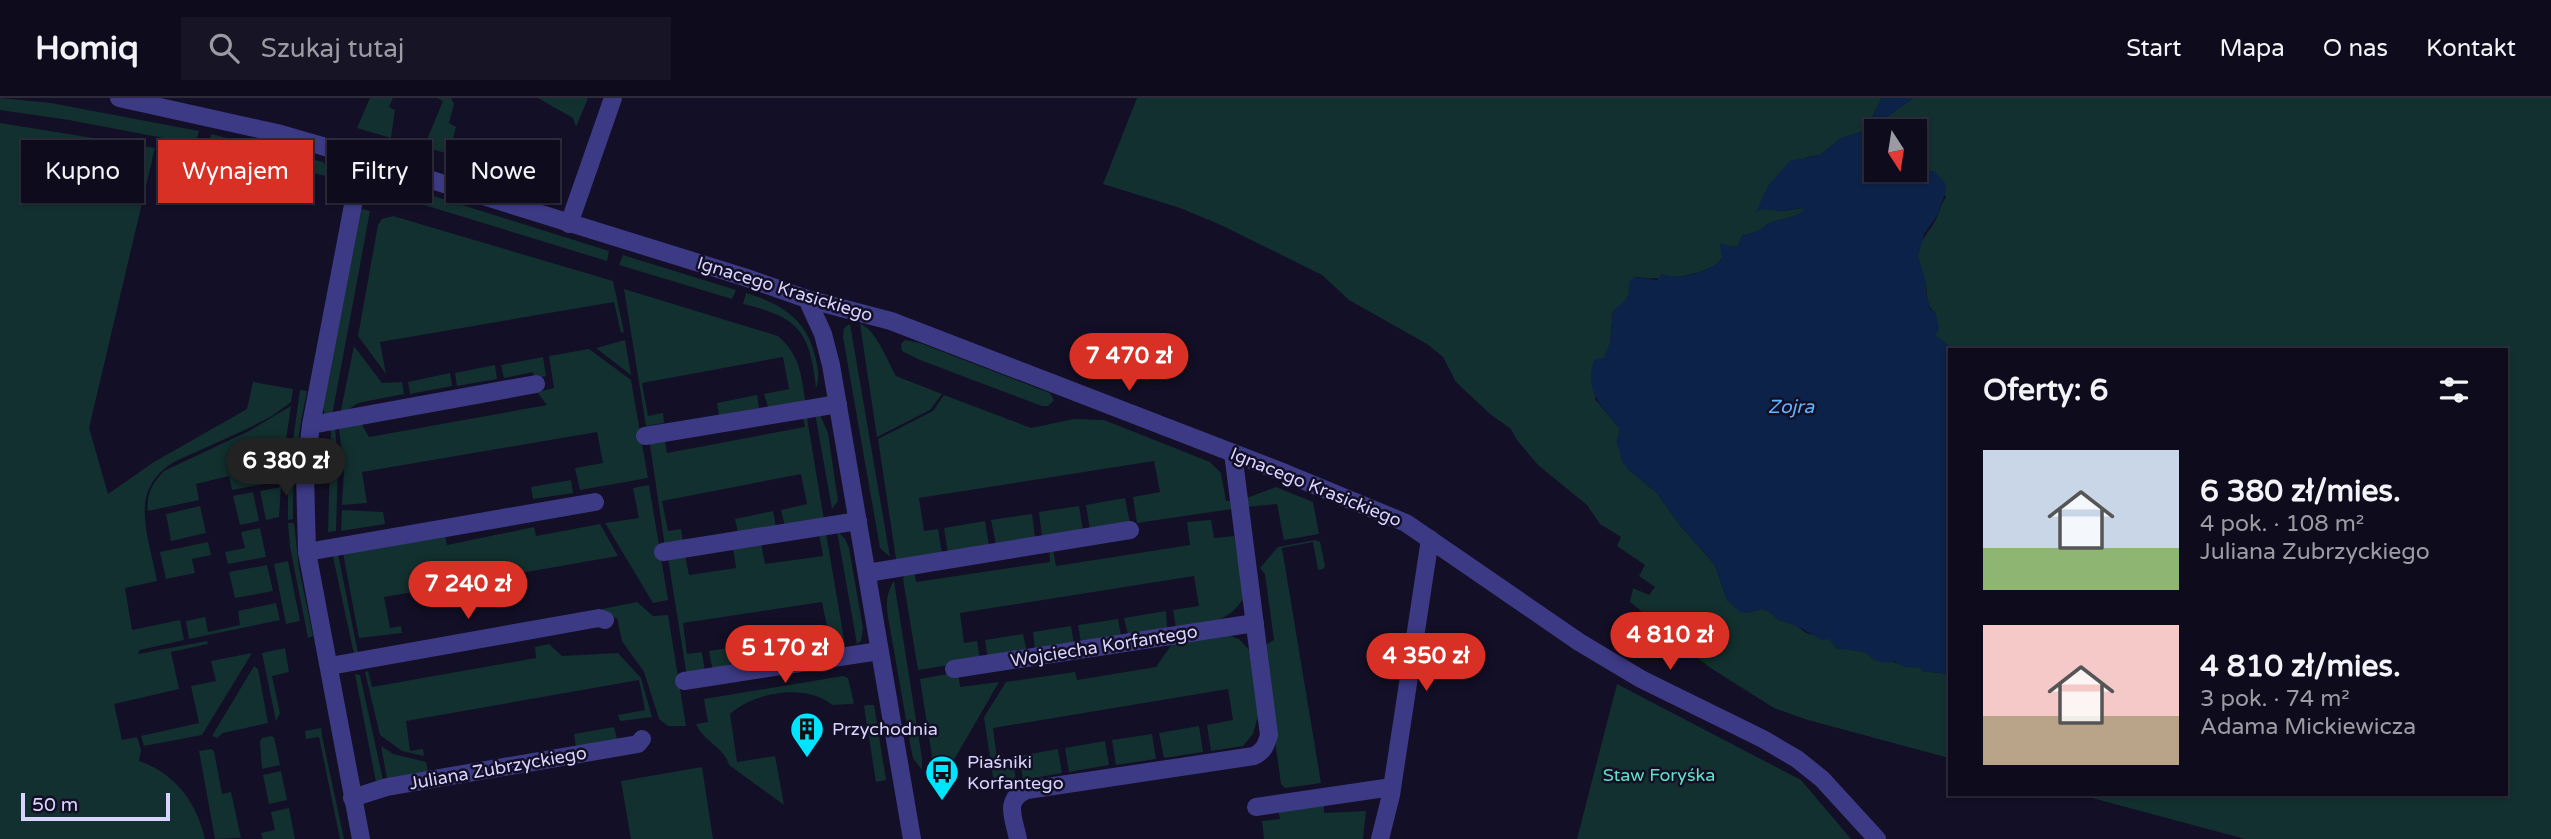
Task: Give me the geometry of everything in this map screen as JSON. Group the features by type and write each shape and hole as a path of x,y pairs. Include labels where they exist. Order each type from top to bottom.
{"street":[{"name":"Ignacego Krasickiego","path":"119,98 277,133 327,148"},
{"path":"569,224 613,98"},
{"name":"Ignacego Krasickiego","path":"432,180 807,299 891,321 1362,503 1406,523 1578,642 1797,759 1822,779 1877,839"},
{"path":"353,203 311,425 305,474 307,552 360,839"},
{"path":"807,299 823,334 838,404 912,839"},
{"path":"311,425 536,384"},
{"path":"645,436 838,404"},
{"path":"1018,839 1012,806 1014,798 1027,790 1254,756 1261,753 1266,745 1269,735 1233,453"},
{"path":"307,552 595,502"},
{"path":"663,552 858,521"},
{"path":"867,573 1130,530"},
{"path":"1380,839 1392,787 1430,539"},
{"path":"330,666 599,618 605,620"},
{"name":"Wojciecha Korfantego","path":"954,669 1255,623"},
{"path":"684,681 879,651"},
{"name":"Juliana Zubrzyckiego","path":"352,798 387,787 638,744 642,739"},
{"path":"1255,807 1392,787"}],"green space":[{"path":"0,98 51,103 199,131 196,140 174,140 0,110"},
{"path":"370,98 393,98 389,107 395,110 391,138 357,128"},
{"path":"437,98 451,98 454,104 449,123 456,127 453,140 446,140 446,153 432,149 432,140 427,140 443,101"},
{"path":"538,98 588,98 576,127 573,118"},
{"path":"1137,98 1882,98 1871,119 1864,119 1863,131 1840,139 1820,155 1807,157 1763,197 1763,208 1782,211 1803,208 1804,211 1742,236 1738,246 1731,247 1718,263 1704,271 1674,277 1635,277 1628,297 1613,311 1610,343 1595,399 1620,429 1617,443 1629,470 1656,492 1715,565 1727,600 1746,613 1761,609 1769,611 1779,620 1797,626 1806,633 1830,639 1836,648 1865,652 1899,664 1920,667 1922,671 1948,674 1948,758 1808,720 1774,708 1709,667 1630,602 1633,588 1649,595 1655,587 1639,576 1645,565 1617,546 1621,537 1600,524 1587,505 1538,465 1511,429 1490,414 1456,382 1443,357 1427,344 1349,300 1322,275 1221,225 1180,208 1103,184"},
{"path":"1913,98 2551,98 2551,839 2245,839 2085,796 2508,796 2508,348 1950,348 1935,336 1936,314 1929,304 1918,257 1922,241 1946,197 1935,172 1927,170 1927,119 1886,119"},
{"path":"0,123 105,140 21,140 21,203 142,203 89,428 108,494 154,462 247,409 253,382 293,389 291,402 272,416 176,461 160,472 146,499 145,514 157,581 125,588 132,630 180,620 184,640 140,650 138,654 207,641 208,644 171,652 179,689 114,704 122,740 137,737 141,750 139,761 152,766 174,781 196,813 205,839 0,839"},
{"path":"211,134 235,140 210,140"},
{"path":"144,146 155,148 144,195"},
{"path":"313,160 323,162 327,167 327,176 313,173"},
{"path":"432,195 446,200 446,203 456,203 609,251 607,261 418,203 432,203"},
{"path":"363,209 370,211 331,421 326,418 323,408"},
{"path":"393,216 613,281 624,332 621,333 614,302 380,342 386,374 358,336 378,225 382,219"},
{"path":"623,255 736,290 732,299 619,265"},
{"path":"624,289 778,336 796,359 806,405 769,410 764,394 789,389 783,357 642,383 648,416 663,413 664,423 646,426"},
{"path":"746,293 781,308 799,322 811,343 817,365 816,388 810,353 798,330 777,315 743,304"},
{"path":"850,324 890,557 880,548 843,337 844,328"},
{"path":"860,324 876,339 896,376 942,394 930,410 877,437"},
{"path":"625,340 631,375 596,348"},
{"path":"905,340 920,343 1050,393 1054,400 1048,406 1042,406 920,360 902,351 901,344"},
{"path":"354,346 382,383 402,382 404,394 358,403 340,415"},
{"path":"589,349 631,380 648,478 580,490 575,468 603,463 597,432 362,472 367,503 342,505 344,471 339,429 361,423 369,437 547,405 537,392 554,388 549,356"},
{"path":"543,357 546,376 535,378 533,372 504,378 501,365"},
{"path":"495,365 497,379 457,386 455,373"},
{"path":"450,373 452,386 410,394 408,382"},
{"path":"300,390 307,391 296,455 293,519 288,520 288,476"},
{"path":"757,395 759,408 719,415 717,403"},
{"path":"944,395 1031,428 1074,419 1104,420 1210,462 1221,473 1226,501 1232,501 1232,509 1137,523 1133,497 1160,492 1154,461 919,498 924,531 938,529 942,554 898,560 878,439 933,411"},
{"path":"291,406 280,481 232,490 229,476 196,484 199,500 148,511 151,489 164,471 249,431"},
{"path":"802,412 806,412 824,520 785,526 781,510 807,504 801,474 662,501 668,531 681,529 683,543 665,547 649,438 664,436 667,453 805,427"},
{"path":"815,413 820,415 828,433 838,501 832,509"},
{"path":"335,426 338,464 336,531 328,532 331,427"},
{"path":"571,480 573,493 533,499 531,487"},
{"path":"649,485 668,600 653,603 605,523 639,518 633,488"},
{"path":"281,487 279,517 266,520 260,491"},
{"path":"1276,487 1313,502 1319,534 1284,540 1277,504 1246,507 1244,499"},
{"path":"253,492 259,521 240,525 233,496"},
{"path":"1125,498 1130,523 1090,530 1086,505"},
{"path":"200,506 206,533 171,541 166,514"},
{"path":"1079,506 1083,531 1042,537 1039,512"},
{"path":"342,510 383,512 385,524 341,531"},
{"path":"773,511 776,527 738,533 735,519"},
{"path":"1032,514 1035,538 996,545 991,520"},
{"path":"1211,520 1214,538 1234,536 1244,597 1231,613 1223,618 1176,628 1173,610 1199,606 1194,576 960,613 964,643 977,641 980,660 918,670 903,579 905,574 914,571 916,582 1050,562 1049,549 1053,549 1056,566 1190,545 1187,522"},
{"path":"985,521 989,546 948,553 944,528"},
{"path":"288,523 294,523 299,568 313,636 308,638 290,547"},
{"path":"600,524 618,556 384,597 390,628 401,626 402,633 359,638 343,553 444,529 447,545 534,527 536,536"},
{"path":"260,528 266,557 228,564 225,552 245,548 241,532"},
{"path":"837,531 849,548 863,628 861,641 857,644"},
{"path":"826,533 846,651 806,657 802,636 828,632 822,602 683,623 687,654 702,652 705,673 687,677 668,558 685,555 689,575 736,568 733,548 761,543 765,564 823,556 819,534"},
{"path":"1315,540 1320,542 1325,566 1323,569 1318,570 1313,542 1282,548 1321,783 1285,788 1281,784 1265,645 1274,640 1265,574 1260,568 1278,547"},
{"path":"208,542 211,555 192,559 195,573 166,579 160,552"},
{"path":"338,554 358,653 354,654 333,557"},
{"path":"288,561 300,621 286,624 274,564"},
{"path":"267,565 273,591 235,598 229,572"},
{"path":"894,581 922,770 913,758 888,617 887,599"},
{"path":"637,602 653,616 668,615 686,726 668,726 659,719 644,672 622,641 617,618 604,616 602,609"},
{"path":"276,603 280,620 189,639 186,621 205,617 208,632 240,625 238,611"},
{"path":"1166,611 1167,629 1128,635 1124,618"},
{"path":"1118,619 1121,636 1081,643 1078,625"},
{"path":"1071,626 1074,644 1035,650 1033,632"},
{"path":"1023,634 1027,652 988,659 985,640"},
{"path":"1224,634 1239,639 1250,651 1258,716 1253,734 1243,746 1211,751 1207,725 1233,720 1228,689 993,728 997,759 1012,757 1016,780 994,784 984,717 1006,682 1075,672 1077,680 1156,667 1172,644"},
{"path":"795,638 798,658 759,664 756,644"},
{"path":"549,644 562,656 618,653 641,678 652,717 620,721 618,715 645,710 639,680 406,721 410,751 423,749 424,756 402,751 380,735 365,672 368,671 372,687 536,658 535,647"},
{"path":"747,645 750,666 713,672 709,651"},
{"path":"285,648 289,672 272,676 280,713 276,721 262,653"},
{"path":"252,653 202,735 144,746 141,736 199,723 191,686 216,681 211,661"},
{"path":"254,666 258,669 268,723 223,733 217,738 212,736"},
{"path":"958,672 960,687 999,682 940,784 936,782 920,679"},
{"path":"355,674 360,675 383,780 376,782"},
{"path":"843,676 848,678 854,703 852,704 832,705 808,694 780,693 752,700 730,714 737,762 775,756 784,805 729,765 723,754 696,724 708,722 704,699"},
{"name":"Staw Foryśka","path":"1617,684 1801,780 1851,839 1577,839"},
{"path":"874,705 886,780 876,782 864,706"},
{"path":"1199,726 1203,752 1164,758 1159,733"},
{"path":"614,727 617,739 576,747 574,734"},
{"path":"321,728 344,839 340,839 319,737 306,739 305,731"},
{"path":"1152,734 1156,759 1116,765 1112,740"},
{"path":"274,737 280,765 262,769 260,742 262,738"},
{"path":"1105,741 1109,765 1069,772 1065,748"},
{"path":"381,746 393,754 426,762 428,772 387,779"},
{"path":"1058,749 1062,773 1023,780 1019,756"},
{"path":"199,751 214,751 222,794 231,792 241,838 215,839"},
{"path":"702,767 713,839 631,839 621,781"},
{"path":"281,771 287,800 269,804 263,775"},
{"path":"1324,803 1324,813 1366,811 1363,839 1264,839 1262,821 1280,819 1278,809"},
{"path":"289,808 295,839 263,839 261,833 275,830 271,812"}],"water":[{"name":"Zojra","path":"1882,98 1913,98 1887,117 1871,119"},
{"name":"Zojra","path":"1863,131 1864,182 1927,182 1927,170 1935,172 1945,183 1946,191 1937,216 1924,234 1918,256 1930,309 1936,314 1939,329 1935,336 1950,348 1948,674 1922,671 1920,667 1906,667 1894,661 1882,662 1865,652 1836,648 1830,639 1822,640 1797,626 1779,620 1769,611 1761,609 1740,612 1727,600 1715,565 1656,492 1622,461 1617,443 1620,429 1596,398 1591,381 1594,360 1604,358 1610,343 1613,311 1626,300 1629,282 1635,277 1657,280 1662,274 1685,276 1701,272 1722,260 1720,243 1731,247 1738,246 1742,236 1803,211 1803,208 1782,211 1763,209 1756,212 1768,186 1790,161 1820,155 1840,139"}],"place":[{"name":"Przychodnia","path":"807,759"},
{"name":"Piaśniki Korfantego","path":"942,802"}]}
